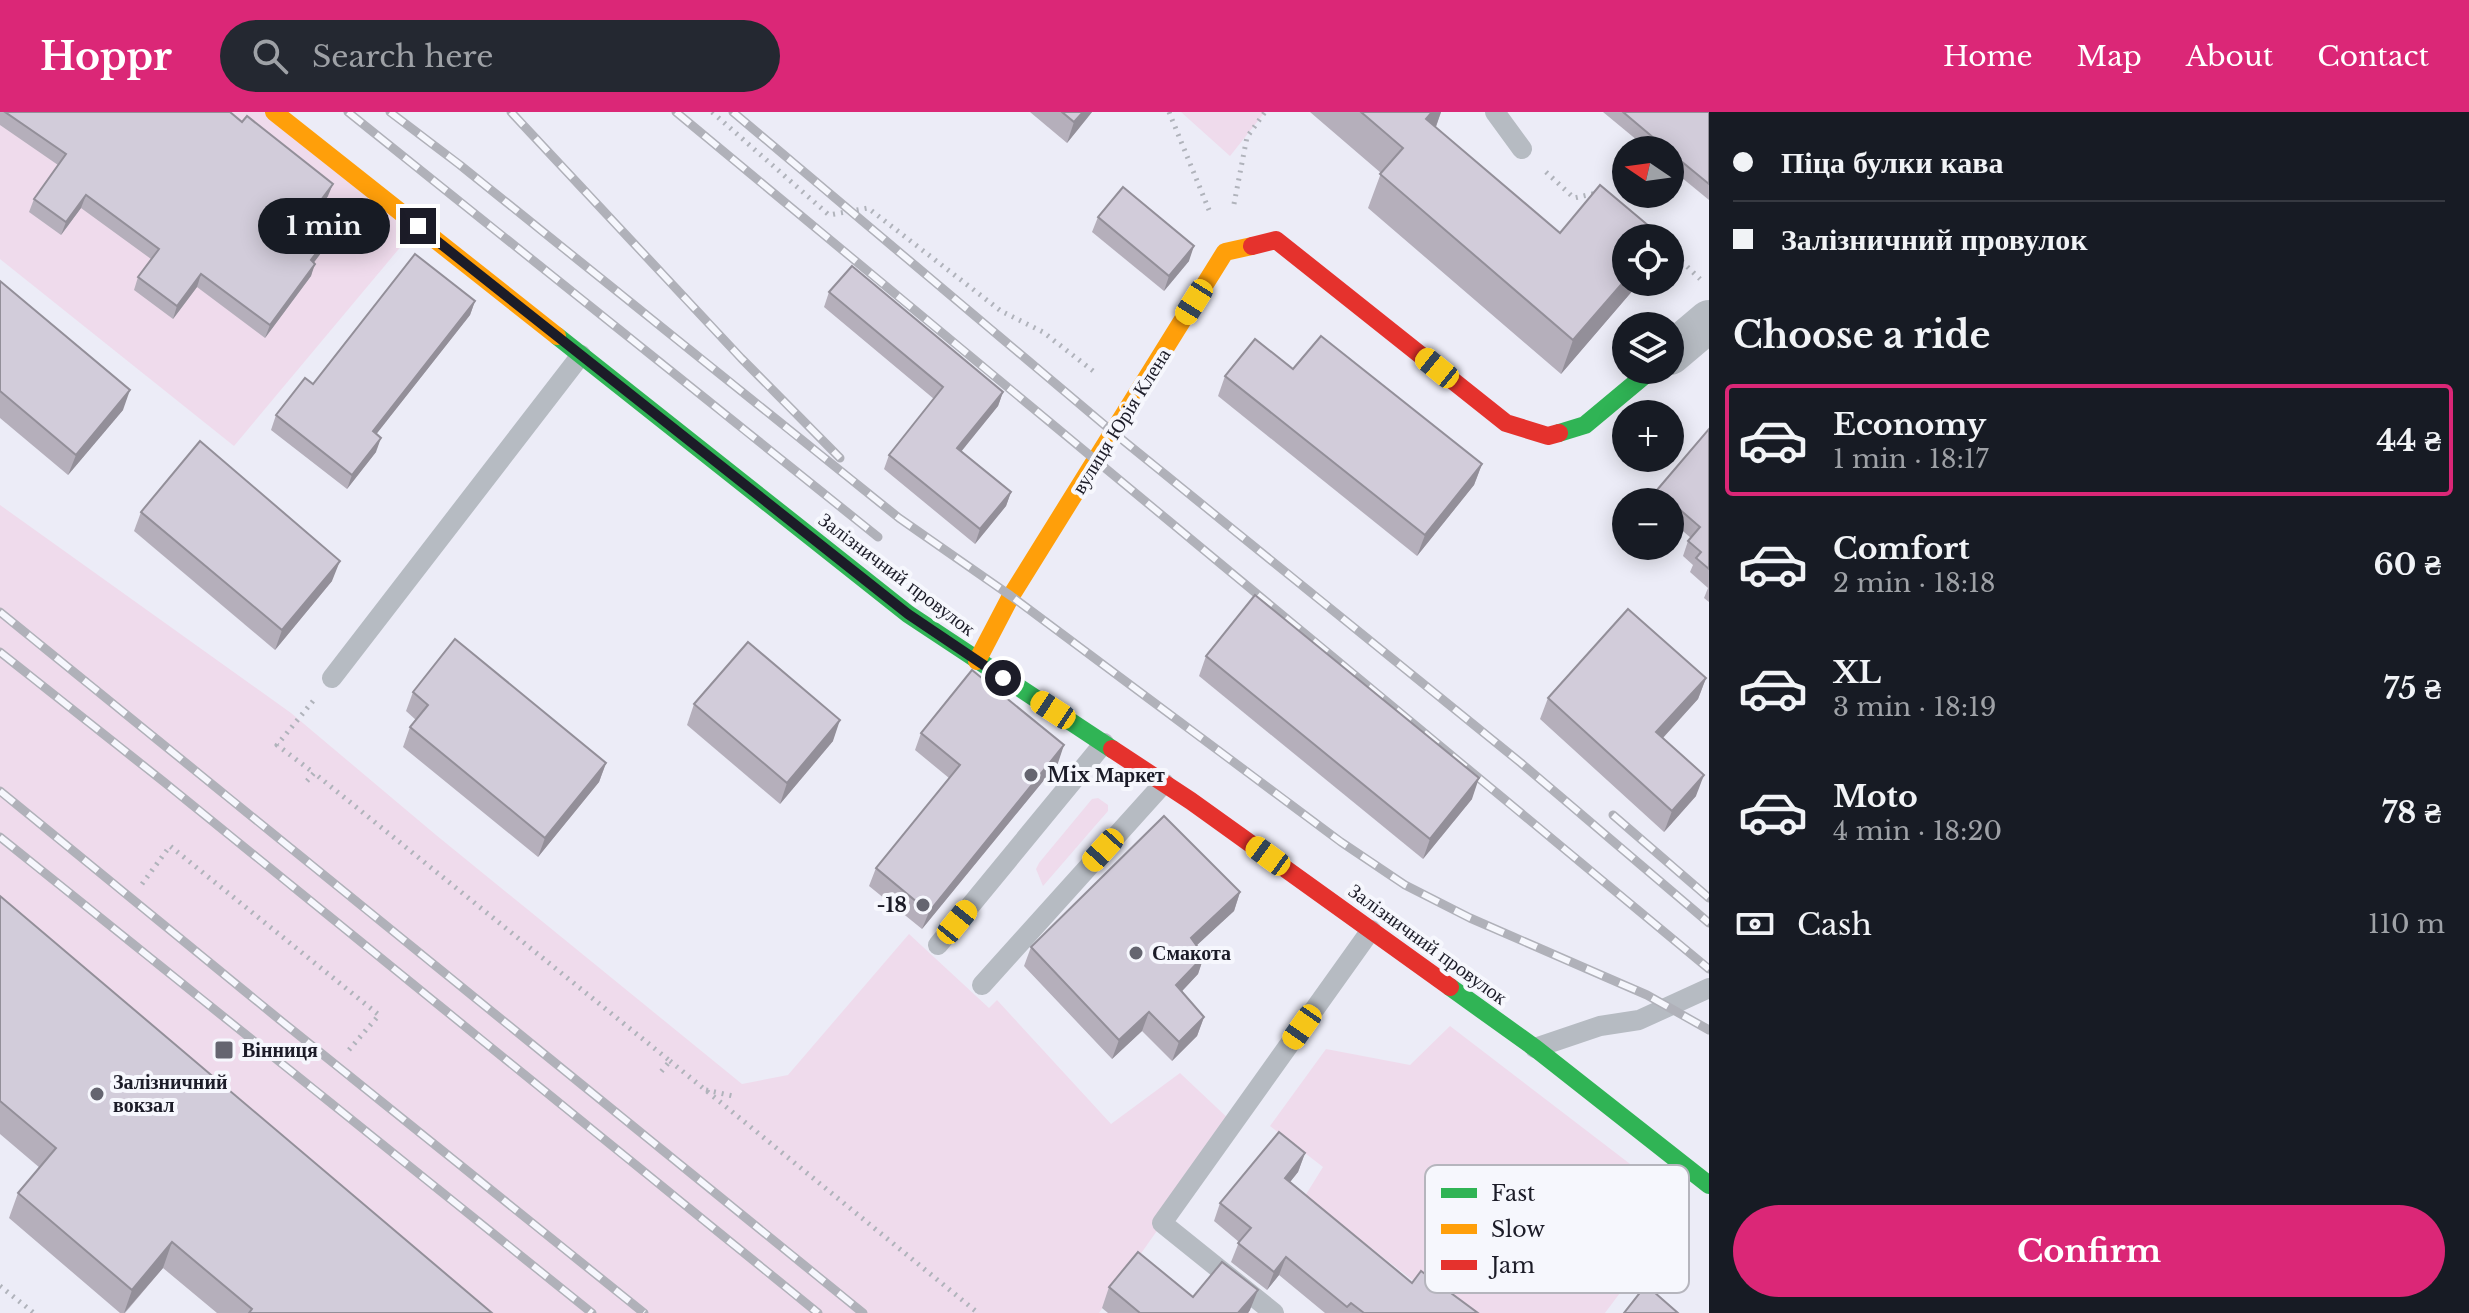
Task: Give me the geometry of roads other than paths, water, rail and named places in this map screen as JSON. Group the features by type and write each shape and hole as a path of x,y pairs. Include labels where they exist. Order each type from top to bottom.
{"street":[{"name":"Залізничний провулок","path":"274,112 908,614 1164,783 1371,930 1535,1048 1684,1165"},
{"name":"вулиця Юрія Клена","path":"977,661 1011,596 1225,252 1276,240 1506,423 1548,436 1585,425 1634,384"},
{"path":"1684,342 1709,321"},
{"name":"Залізничний провулок","path":"1689,1169 1709,1185"}],"lane":[{"path":"1495,112 1522,149"},
{"path":"332,678 581,355"},
{"path":"938,945 1104,743"},
{"path":"982,985 1164,783"},
{"path":"1274,1313 1162,1223 1371,930"},
{"path":"1535,1048 1600,1026 1639,1020 1709,988"}],"railway":[{"path":"348,112 878,537"},
{"path":"390,112 899,518 1011,596 1341,842 1405,885 1470,918 1647,995 1709,1030"},
{"path":"511,112 741,358 840,458"},
{"path":"676,112 1709,969"},
{"path":"733,112 1114,433 1521,763 1709,923"},
{"path":"0,612 863,1313"},
{"path":"0,652 818,1313"},
{"path":"0,791 644,1313"},
{"path":"1613,815 1709,898"},
{"path":"0,837 592,1313"}],"place":[{"name":"Mix Маркет","path":"1031,775"},
{"name":"-18","path":"923,905"},
{"name":"Смакота","path":"1136,953"},
{"name":"Вінниця","path":"224,1050"},
{"name":"Залізничний вокзал","path":"97,1094"}]}
